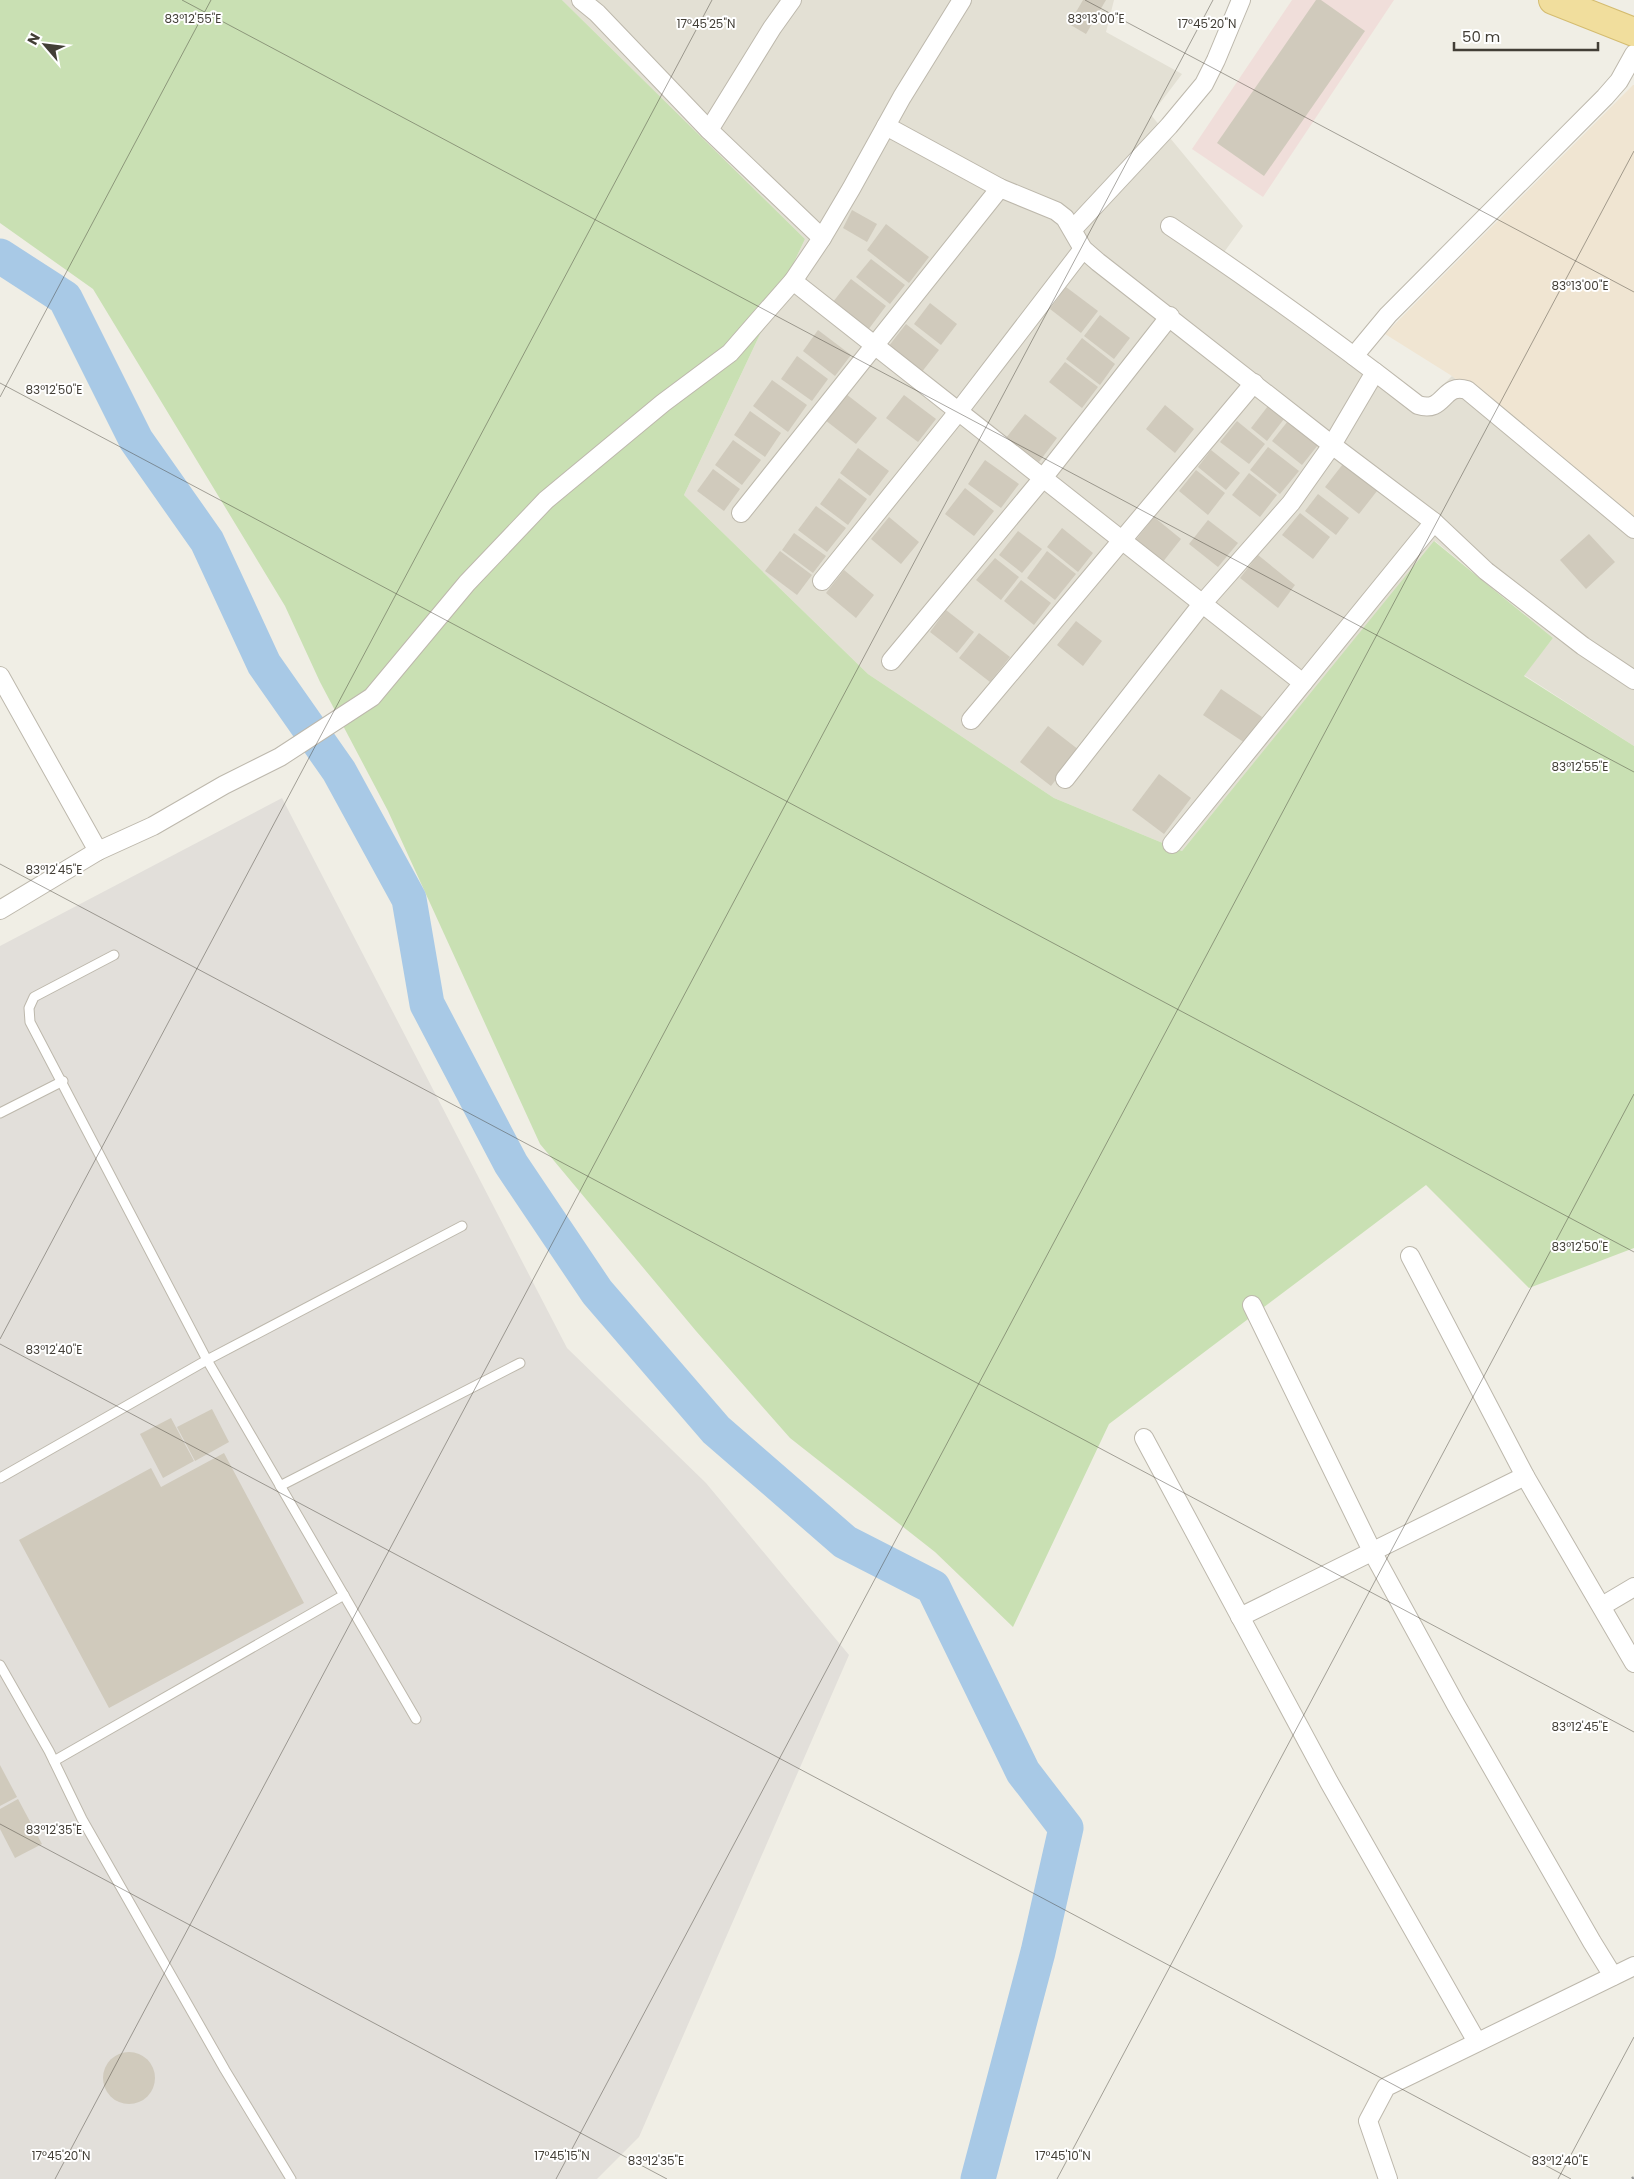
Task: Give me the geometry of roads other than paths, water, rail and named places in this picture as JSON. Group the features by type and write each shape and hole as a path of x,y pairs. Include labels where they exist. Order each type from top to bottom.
{"main road":[{"path":"1552,0 1634,32"},
{"path":"1600,0 1634,14"}],"street":[{"path":"582,0 602,7 709,130 822,238"},
{"path":"709,130 772,28 792,0"},
{"path":"0,910 98,851 154,826 280,757 372,697 467,583 546,500 663,402 730,353 793,281 822,238 886,126 962,0"},
{"path":"1073,229 1169,126 1204,84 1216,60 1240,0"},
{"path":"1354,356 1388,315 1605,97 1619,81 1634,54"},
{"path":"886,126 1000,188 1056,211 1065,218 1073,229 1083,249 1332,445 1434,522 1486,571 1582,646 1634,680"},
{"path":"742,513 1000,188"},
{"path":"1170,226 1248,278 1418,404 1428,408 1436,406 1451,390 1459,388 1467,390 1634,530"},
{"path":"822,582 958,412 1083,249"},
{"path":"793,281 1303,683"},
{"path":"891,661 1043,478 1170,316"},
{"path":"1064,779 1202,604 1281,515 1332,445 1375,372"},
{"path":"970,720 1254,383"},
{"path":"1172,844 1434,522"},
{"path":"0,676 98,851"},
{"path":"1410,1256 1525,1476 1634,1663"},
{"path":"1252,1305 1373,1553 1456,1705 1613,1976"},
{"path":"1144,1438 1329,1782 1476,2042"},
{"path":"1240,1618 1525,1476"},
{"path":"1602,1606 1634,1587"},
{"path":"1388,2179 1368,2121 1386,2087 1634,1966"}],"lane":[{"path":"114,955 34,997 29,1008 30,1022 63,1081 207,1360 416,1720"},
{"path":"0,1113 63,1081"},
{"path":"0,1478 207,1360 462,1226"},
{"path":"280,1486 520,1363"},
{"path":"54,1761 344,1595"},
{"path":"0,1665 54,1761 86,1827 225,2070 291,2179"}],"waterway":[{"path":"0,256 65,298 136,440 207,541 264,664 339,771 409,899 427,1004 511,1164 597,1292 716,1430 845,1542 933,1587 1023,1772 1066,1828 1038,1952 978,2179"}]}
